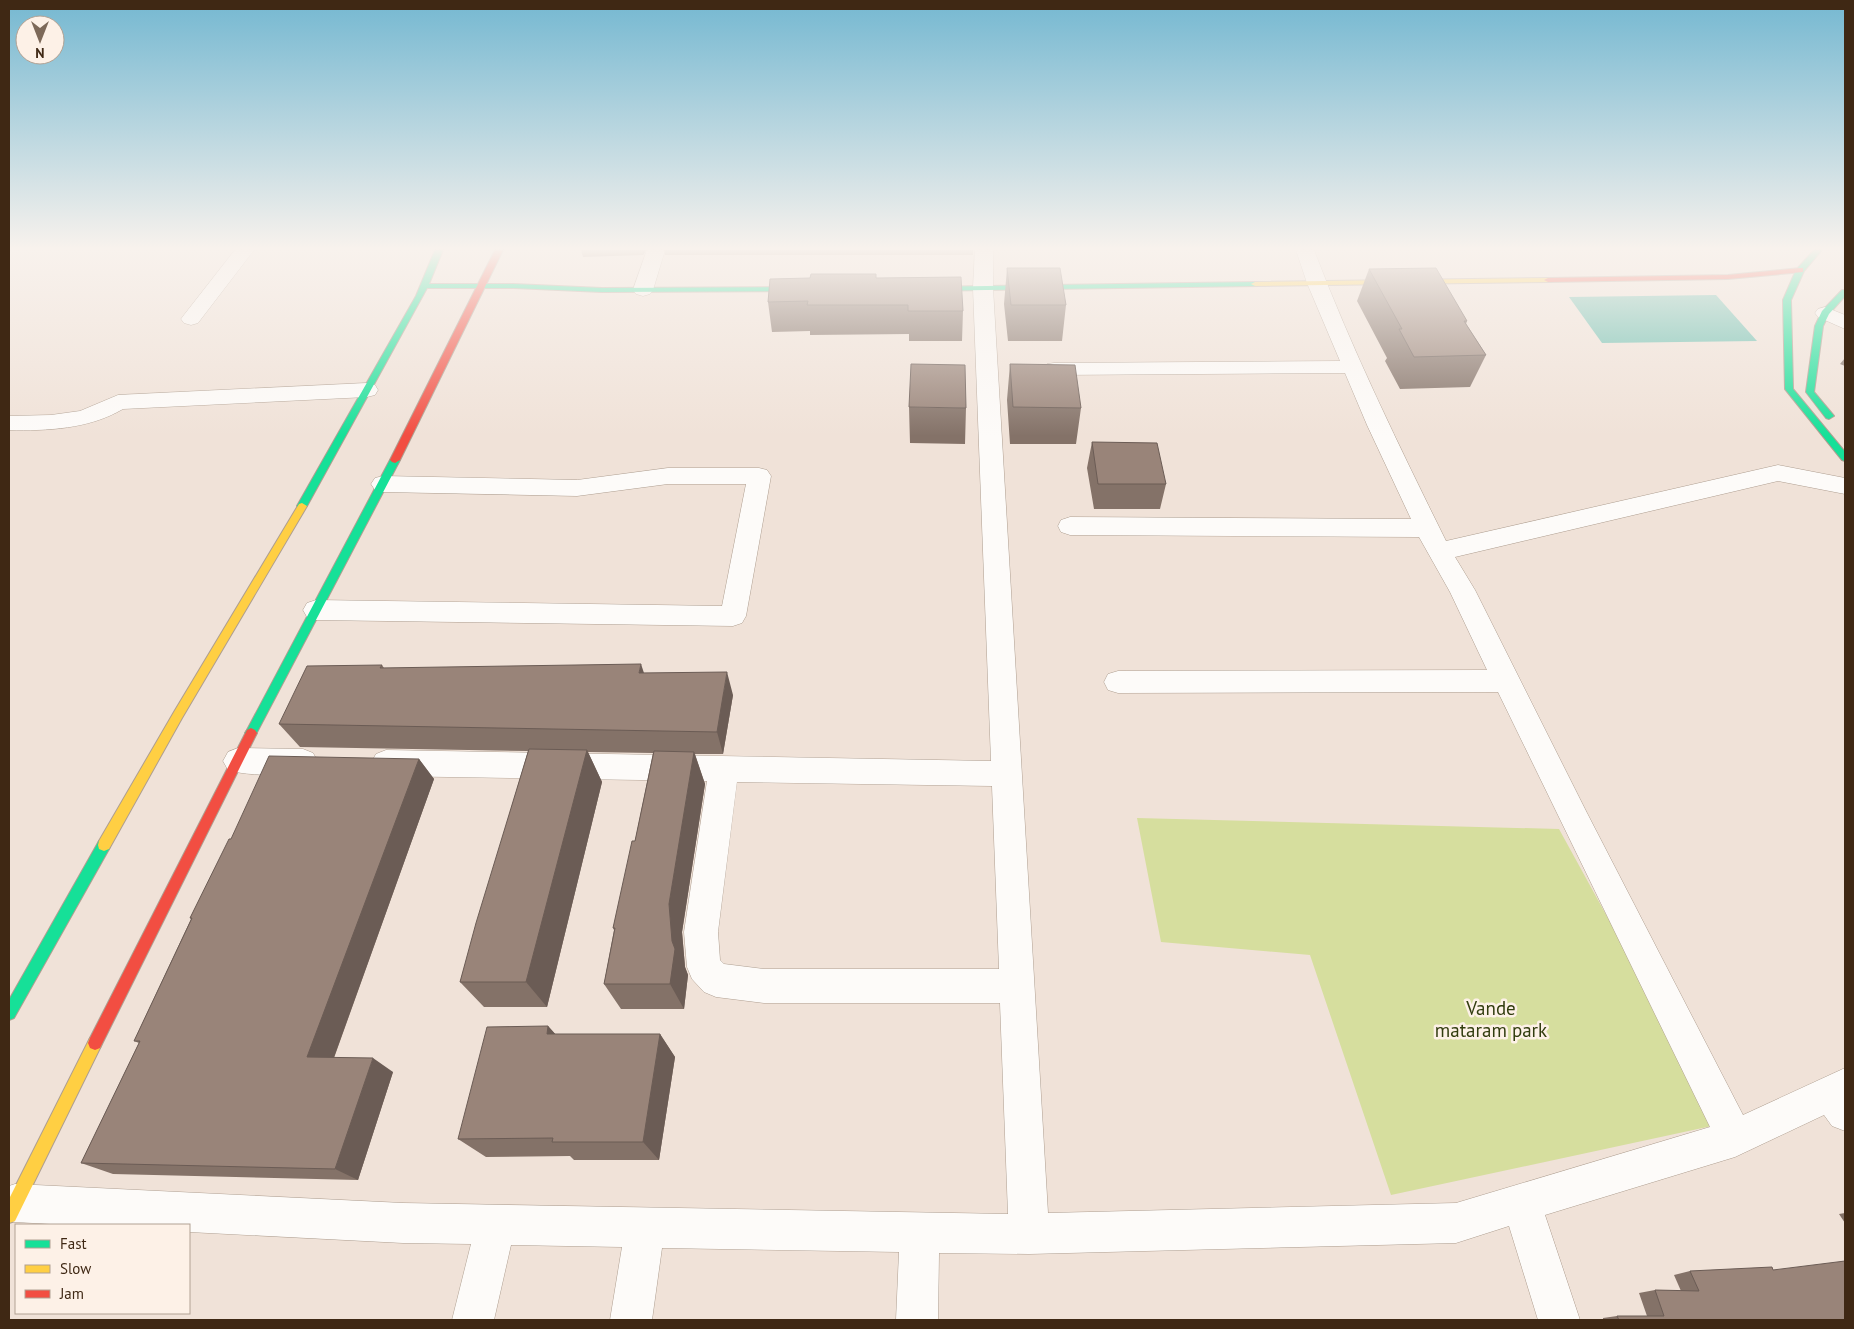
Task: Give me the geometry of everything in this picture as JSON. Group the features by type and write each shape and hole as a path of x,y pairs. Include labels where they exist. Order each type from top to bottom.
{"main road":[{"path":"9,1013 178,715 311,490 367,390 415,312"},
{"path":"12,1209 238,761 383,484 465,312"},
{"path":"1788,312 1789,389 1845,458"},
{"path":"1820,312 1810,392 1839,428"}],"street":[{"path":"191,319 196,312"},
{"path":"984,312 1030,1234"},
{"path":"1329,312 1378,425 1433,540 1462,590 1735,1138"},
{"path":"1820,312 1845,323"},
{"path":"1054,368 1353,368"},
{"path":"9,423 65,420 105,411 118,402 367,390"},
{"path":"1070,526 1433,540 1778,473 1845,486"},
{"path":"316,610 734,616 759,476 668,476 577,488 383,484"},
{"path":"1118,682 1506,680"},
{"path":"238,761 327,762"},
{"path":"357,763 1007,774"},
{"path":"724,769 701,932 704,967 716,980 764,986 1017,986"},
{"path":"12,1209 496,1225 1030,1234 1456,1222 1735,1138 1840,1097"},
{"path":"1521,1203 1559,1320"},
{"path":"473,1320 496,1225"},
{"path":"631,1320 645,1228"},
{"path":"917,1320 920,1233"}],"green space":[{"name":"Vande mataram park","path":"1137,818 1559,829 1721,1124 1391,1195 1310,955 1161,942"}],"water":[{"path":"1580,312 1731,312 1757,341 1602,343"}],"building":[{"path":"1393,312 1462,312 1467,321 1464,321 1486,355 1414,357 1399,329 1402,329"},
{"path":"911,364 965,365 966,408 909,407"},
{"path":"1010,364 1075,365 1081,408 1013,407"},
{"path":"1092,442 1157,443 1166,484 1098,484"},
{"path":"641,664 639,673 727,672 717,732 279,724 307,666 382,665 380,668"},
{"path":"529,749 587,750 526,982 460,982 476,923"},
{"path":"654,751 694,752 669,904 672,941 675,949 670,984 604,984 615,928 613,928 632,841 635,841"},
{"path":"269,756 419,759 307,1057 373,1058 335,1169 81,1163 140,1041 134,1041 192,918 190,918 229,839 231,839"},
{"path":"548,1026 547,1034 660,1034 643,1142 552,1142 553,1138 458,1139 487,1027"},
{"path":"1845,1261 1845,1320 1619,1320 1617,1316 1664,1316 1655,1290 1699,1291 1690,1271 1772,1267 1773,1270"}],"traffic: fast":[{"path":"302,506 411,312"},
{"path":"1787,312 1789,389 1845,458"},
{"path":"1826,312 1819,326 1810,392 1829,416"},
{"path":"251,733 395,460"},
{"path":"9,1013 104,845"}],"traffic: slow":[{"path":"104,845 178,715 302,506"},
{"path":"9,1215 95,1043"}],"traffic: jam":[{"path":"395,460 468,312"},
{"path":"95,1043 251,733"}]}
